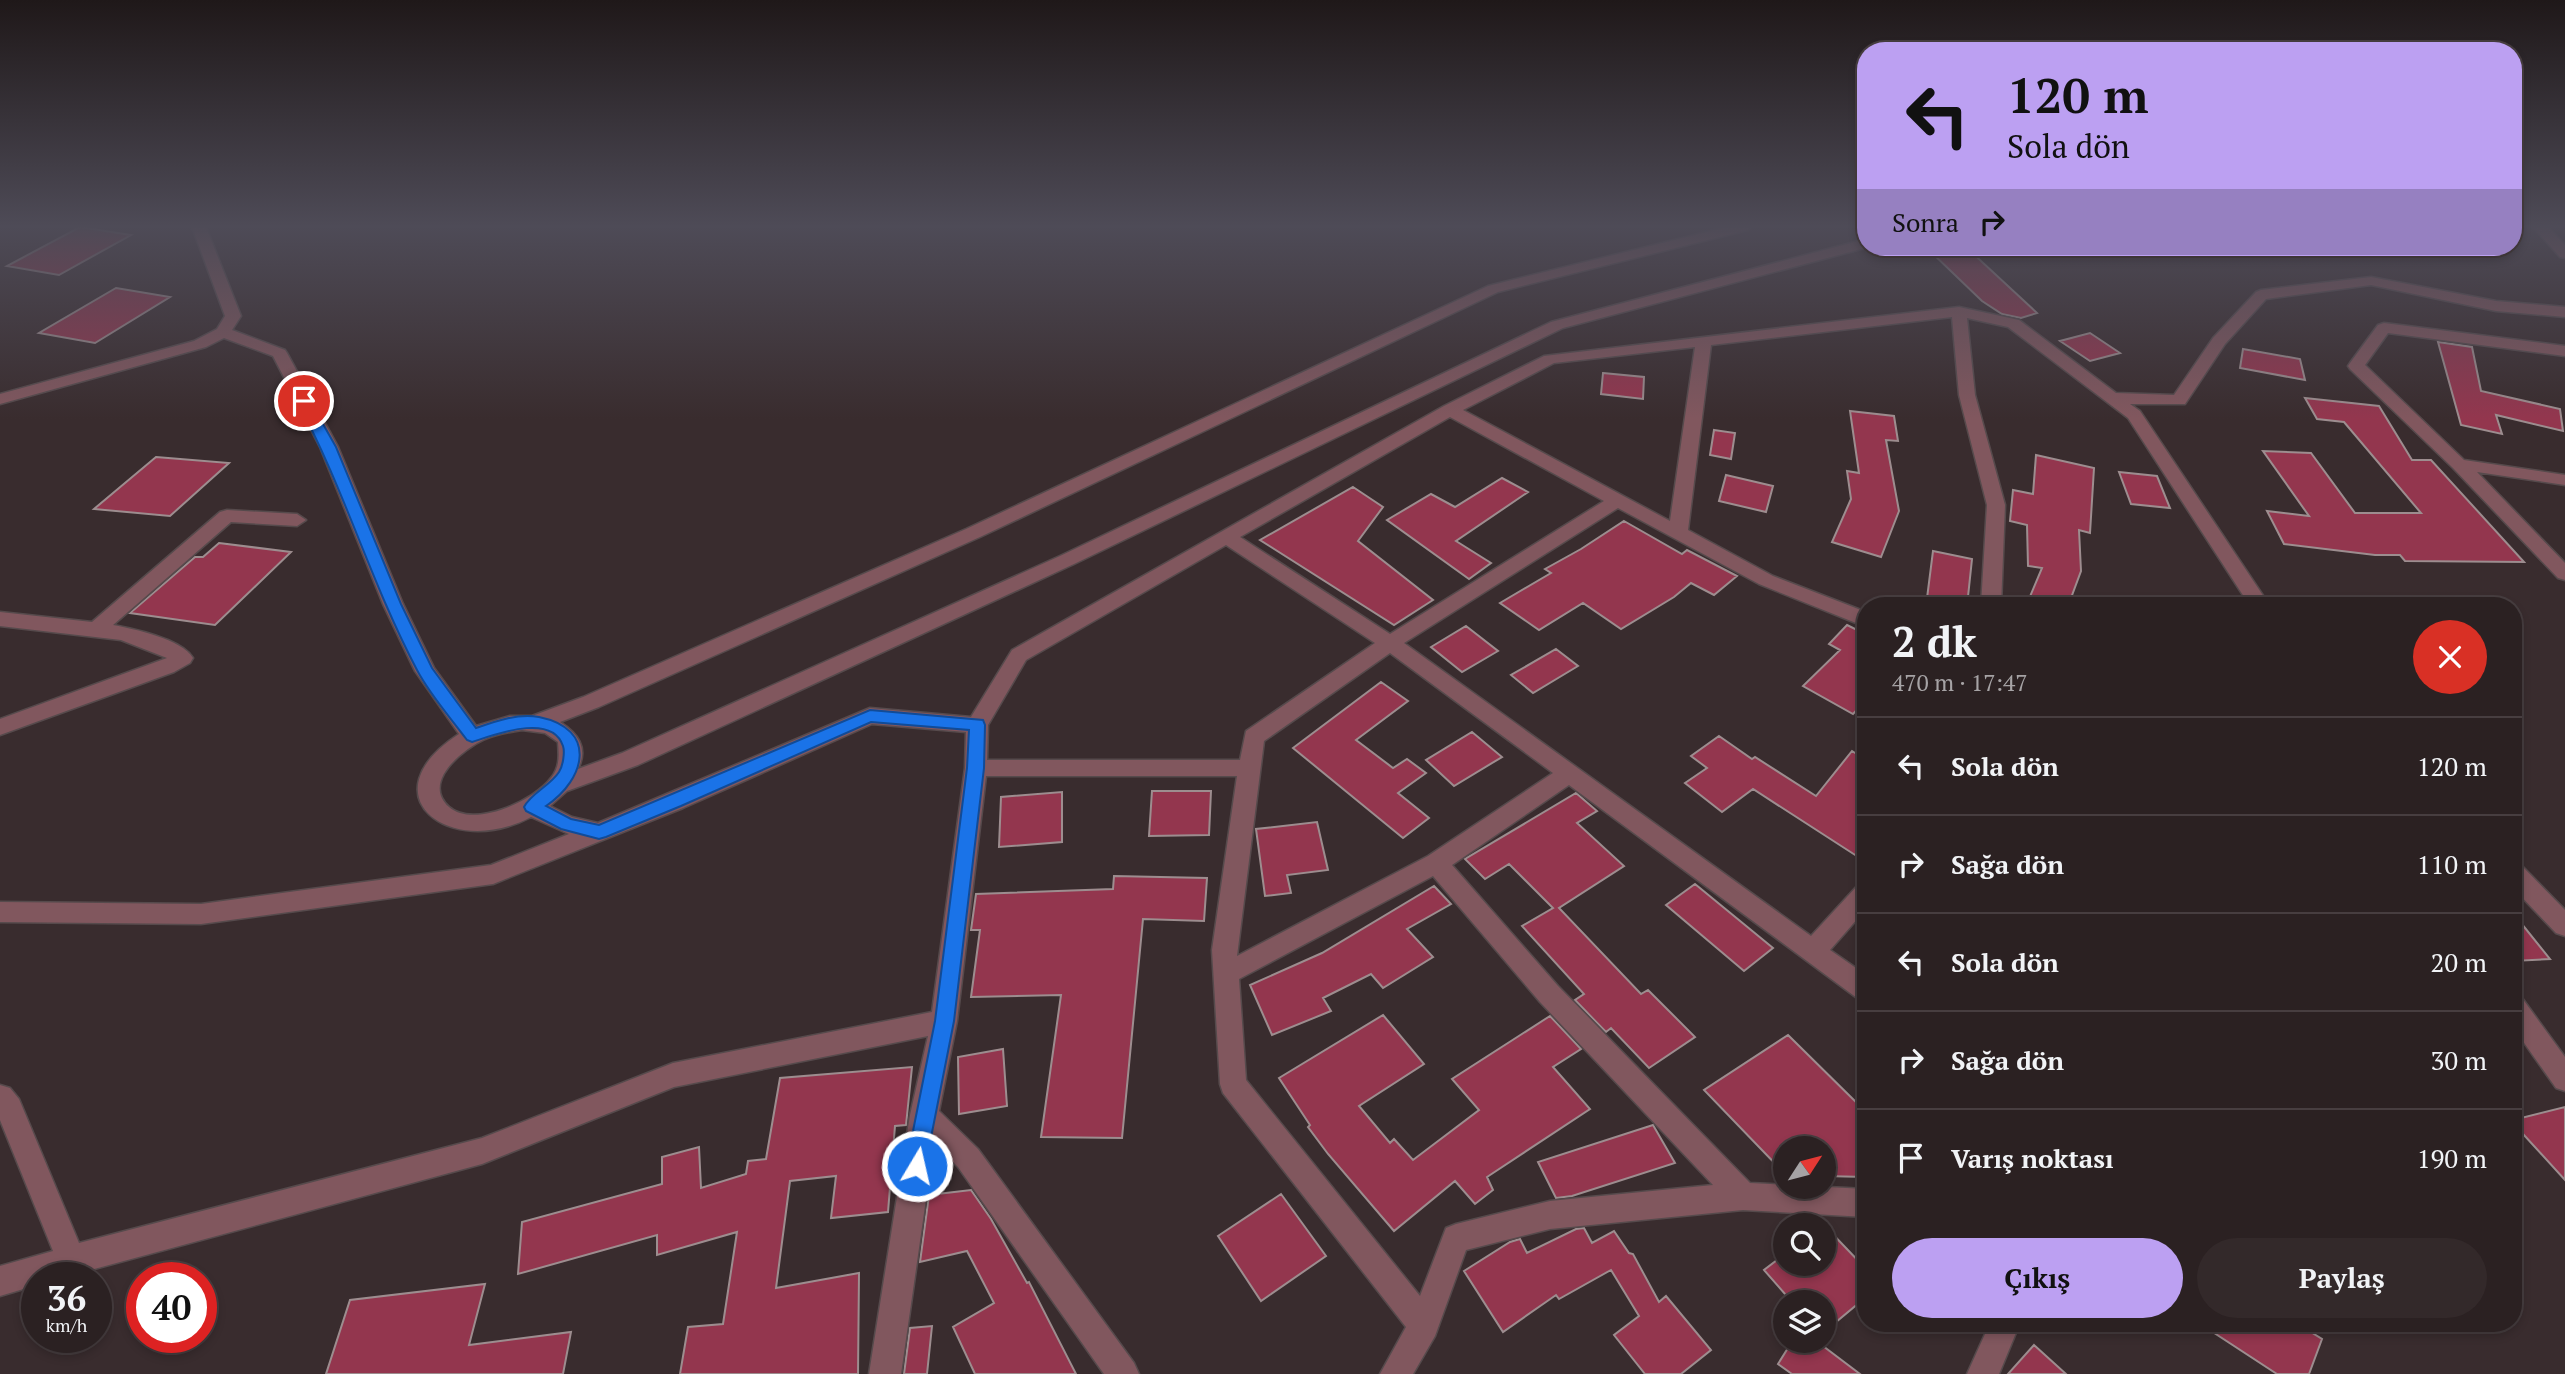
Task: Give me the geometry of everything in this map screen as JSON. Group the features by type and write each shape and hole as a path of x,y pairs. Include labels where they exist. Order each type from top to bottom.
{"street":[{"path":"0,399 200,344 223,332 233,316 223,291"},
{"path":"537,722 562,731 573,750 568,773 559,785 532,807 515,815 480,822 463,822 438,812 428,792 430,780 445,756 472,736 506,724 537,722 591,702 972,533 1488,291"},
{"path":"559,785 630,759 1067,560 1558,325 1685,291"},
{"path":"2113,398 2179,400 2219,341 2261,295 2291,291"},
{"path":"2422,291 2496,306 2565,312"},
{"path":"1959,312 1967,395 1996,505 1991,597"},
{"path":"885,1374 925,1115 944,1021 976,768 977,725 1019,654 1450,410 1550,359 1959,312 2013,323 2134,415 2254,597"},
{"path":"2565,351 2384,328 2356,366 2459,464 2565,574"},
{"path":"223,332 279,354 329,447 393,604 425,671 472,736"},
{"path":"1678,533 1704,341"},
{"path":"1450,410 1766,580 1857,616"},
{"path":"2459,464 2565,480"},
{"path":"1424,1325 1233,1084 1224,950 1254,737 1390,643 1618,500"},
{"path":"96,629 227,516 297,520"},
{"path":"1226,537 1390,643 1857,983"},
{"path":"0,619 96,629 169,647 183,658 167,667 0,727"},
{"path":"0,912 201,914 493,874 688,796 870,716 977,725"},
{"path":"976,768 1249,768"},
{"path":"1225,974 1436,863 1569,774"},
{"path":"532,807 567,825 599,832"},
{"path":"1436,863 1549,994 1743,1196"},
{"path":"2522,882 2565,926"},
{"path":"1813,951 1857,902"},
{"path":"2522,1019 2565,1079"},
{"path":"0,1281 482,1151 673,1074 944,1021"},
{"path":"0,1097 9,1108 71,1260"},
{"path":"925,1115 968,1158 1123,1374"},
{"path":"1396,1374 1424,1325 1456,1238 1550,1215 1743,1196 1857,1202"},
{"path":"1983,1374 2001,1332"}],"building":[{"path":"111,291 135,291 170,297 95,343 39,333"},
{"path":"1972,291 2013,291 2037,313 2021,318 2002,314"},
{"path":"2090,333 2120,353 2090,361 2060,341"},
{"path":"2438,342 2472,347 2481,391 2560,409 2563,431 2496,415 2502,434 2461,425"},
{"path":"2243,349 2300,359 2305,380 2240,368"},
{"path":"1603,373 1644,377 1643,399 1601,394"},
{"path":"2305,398 2379,406 2412,460 2431,460 2524,562 2405,561 2400,555 2375,555 2284,544 2267,511 2309,516 2263,451 2311,453 2355,513 2421,513 2344,422 2317,419"},
{"path":"1850,411 1894,416 1898,441 1886,440 1899,511 1881,557 1832,542 1851,499 1847,471 1859,473"},
{"path":"1714,430 1735,433 1731,459 1710,455"},
{"path":"2036,455 2094,468 2090,533 2079,530 2081,571 2071,597 2030,597 2042,568 2028,566 2027,525 2010,521 2013,490 2033,494"},
{"path":"156,457 229,463 170,516 94,509"},
{"path":"2119,472 2157,476 2170,508 2131,504"},
{"path":"1726,475 1773,486 1766,512 1719,501"},
{"path":"1502,478 1528,492 1456,541 1491,563 1469,579 1387,520 1431,494 1455,507"},
{"path":"1353,487 1383,507 1358,541 1433,600 1394,625 1260,540"},
{"path":"1624,521 1682,554 1687,550 1737,576 1714,595 1691,583 1674,597 1621,629 1583,603 1539,630 1500,603 1551,573 1545,569"},
{"path":"219,543 291,552 215,625 130,613 195,557 203,557"},
{"path":"1933,551 1972,559 1968,597 1927,597"},
{"path":"1847,625 1857,630 1857,710 1853,714 1803,686 1840,650 1829,644"},
{"path":"1466,626 1498,651 1462,672 1431,647"},
{"path":"1556,649 1578,666 1533,693 1511,675"},
{"path":"1381,682 1408,701 1356,740 1393,768 1407,759 1426,773 1398,793 1429,818 1403,838 1293,748"},
{"path":"1472,732 1502,757 1454,786 1426,760"},
{"path":"1719,736 1752,759 1755,757 1816,796 1852,751 1857,754 1857,856 1753,789 1722,812 1685,783 1707,768 1691,756"},
{"path":"1152,791 1211,791 1209,835 1149,836"},
{"path":"1062,792 1062,842 999,847 1001,797"},
{"path":"1576,793 1597,811 1577,823 1624,866 1559,908 1641,994 1648,990 1695,1037 1649,1068 1611,1028 1606,1032 1575,1000 1584,994 1522,926 1553,908 1509,864 1485,879 1465,859"},
{"path":"1317,822 1328,870 1287,875 1291,893 1265,896 1256,829"},
{"path":"1114,876 1207,878 1204,921 1143,919 1122,1138 1041,1137 1061,995 971,997 980,930 971,930 976,894 1113,889"},
{"path":"1695,884 1773,948 1744,971 1666,905"},
{"path":"1434,886 1451,904 1407,929 1433,957 1383,988 1371,974 1323,998 1331,1011 1272,1035 1250,985 1322,953"},
{"path":"2522,924 2550,959 2522,961"},
{"path":"1383,1015 1424,1064 1359,1106 1390,1143 1394,1139 1413,1160 1479,1110 1452,1079 1550,1016 1581,1049 1553,1067 1590,1109 1487,1177 1493,1190 1475,1204 1455,1181 1394,1231 1328,1154 1308,1127 1310,1125 1279,1078"},
{"path":"1788,1035 1857,1103 1857,1177 1836,1176 1836,1136 1773,1136 1773,1162 1704,1090"},
{"path":"1003,1049 1007,1106 959,1114 958,1057"},
{"path":"912,1067 906,1125 895,1126 888,1212 831,1218 836,1176 790,1181 776,1288 859,1273 858,1374 680,1374 688,1327 723,1324 737,1232 657,1255 657,1235 518,1274 522,1222 662,1184 662,1157 699,1147 701,1188 746,1174 748,1161 766,1159 780,1078"},
{"path":"2565,1107 2565,1180 2522,1133 2522,1118"},
{"path":"1653,1125 1675,1163 1572,1196 1556,1198 1538,1162"},
{"path":"971,1190 991,1219 1027,1283 1029,1282 1076,1374 975,1374 953,1327 994,1303 967,1251 920,1262 929,1195"},
{"path":"1281,1194 1326,1256 1261,1301 1218,1236"},
{"path":"1584,1228 1592,1243 1614,1231 1629,1253 1633,1254 1659,1302 1666,1296 1711,1350 1681,1374 1645,1374 1614,1335 1639,1316 1611,1270 1559,1299 1556,1295 1503,1332 1464,1271 1510,1242 1520,1239 1527,1253 1576,1229"},
{"path":"1836,1238 1857,1260 1857,1304 1836,1322 1836,1290 1782,1290 1764,1270 1773,1263 1773,1276 1836,1276"},
{"path":"485,1284 469,1345 571,1332 563,1374 326,1374 350,1300"},
{"path":"932,1326 927,1374 904,1374 910,1328"},
{"path":"2213,1332 2311,1332 2322,1339 2309,1374 2277,1374"},
{"path":"2034,1345 2066,1374 2008,1374"},
{"path":"1785,1353 1832,1353 1860,1374 1792,1374 1778,1364"}],"route":[{"path":"304,401 329,447 393,604 425,671 472,736 506,724 537,722 562,731 569,739 573,750 568,773 547,797 532,807 567,825 599,832 675,802 870,716 977,725 976,768 944,1021 917,1166"}]}
